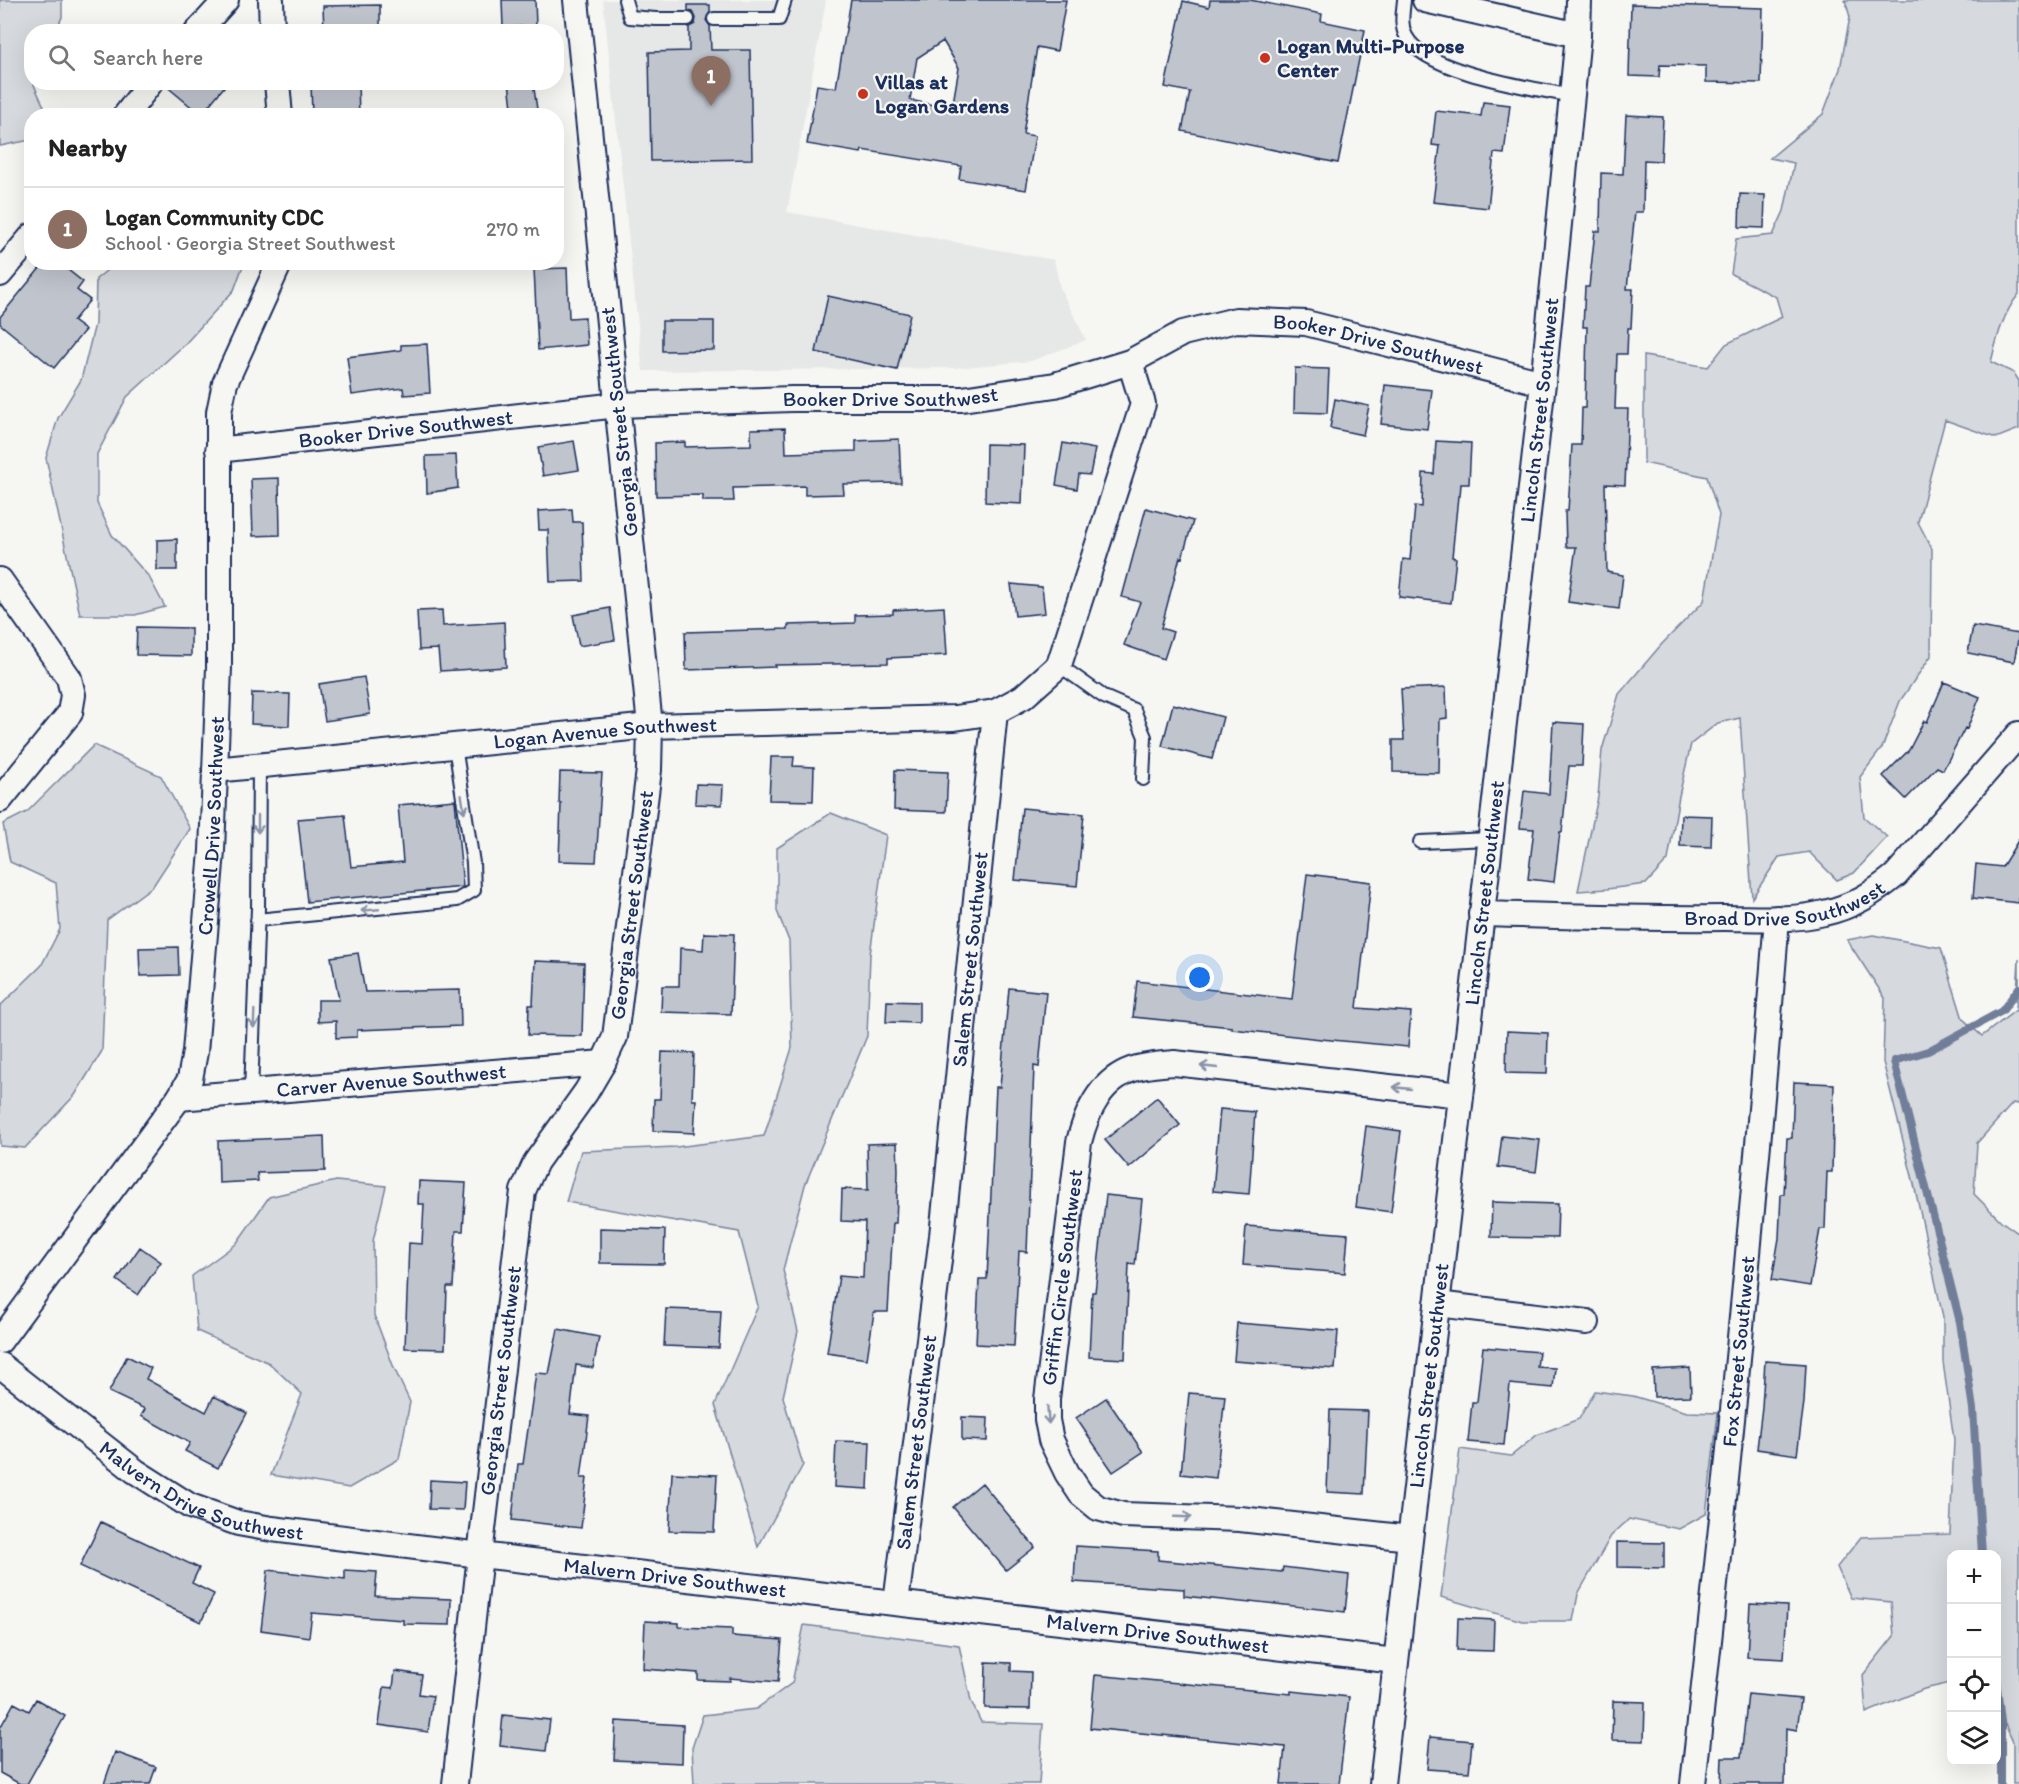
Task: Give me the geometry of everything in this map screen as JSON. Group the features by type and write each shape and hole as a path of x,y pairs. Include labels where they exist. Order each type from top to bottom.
{"street":[{"path":"204,24 226,0"},
{"path":"272,0 272,24"},
{"name":"Georgia Street Southwest","path":"455,1784 523,1191 536,1162 586,1092 615,1037 649,770 650,726 576,0"},
{"path":"1425,0 1578,35"},
{"name":"Lincoln Street Southwest","path":"1382,1784 1543,383 1578,35 1579,0"},
{"path":"131,108 145,90"},
{"path":"278,90 279,108"},
{"path":"0,274 24,246"},
{"name":"Crowell Drive Southwest","path":"0,1341 179,1098 190,1079 195,1052 212,851 219,667 219,412 225,383 276,270"},
{"name":"Booker Drive Southwest","path":"218,450 618,405 792,399 962,399 1055,385 1130,362 1183,333 1236,320 1306,323 1543,383"},
{"path":"994,712 1023,697 1059,665 1143,404 1130,362"},
{"path":"0,580 69,678 73,695 70,712 0,800"},
{"name":"Logan Avenue Southwest","path":"215,770 650,726 955,718 994,712"},
{"name":"Salem Street Southwest","path":"896,1603 942,1236 994,712"},
{"name":"Broad Drive Southwest","path":"1481,914 1676,919 1777,918 1824,914 1850,905 1873,893 1896,875 2019,734"},
{"name":"Fox Street Southwest","path":"1693,1784 1725,1486 1777,918"},
{"name":"Carver Avenue Southwest","path":"179,1098 603,1063"},
{"name":"Griffin Circle Southwest","path":"1410,1538 1240,1519 1123,1515 1098,1508 1082,1494 1067,1473 1055,1449 1047,1420 1047,1400 1079,1142 1086,1117 1097,1095 1118,1077 1136,1068 1174,1063 1461,1095"},
{"path":"1437,1304 1587,1322"},
{"name":"Malvern Drive Southwest","path":"0,1365 135,1471 190,1506 238,1522 272,1529 480,1555 1396,1661"}],"lane":[{"path":"625,0 630,17 688,19"},
{"path":"714,19 779,19 786,0"},
{"path":"1404,0 1402,19 1406,36 1419,51 1439,64 1503,82 1572,96"},
{"path":"1059,665 1104,697 1134,710 1145,737 1143,779"},
{"path":"257,920 458,900 474,890 473,863 455,746"},
{"path":"251,1092 259,765"},
{"path":"1420,842 1490,839"}],"shaded area":[{"path":"0,0 62,0 62,17 59,24 24,24 24,90 36,90 45,108 24,108 24,141 0,146"},
{"path":"603,0 826,0 787,212 1054,260 1060,288 1086,340 1031,361 954,368 643,371"},
{"path":"1845,0 2019,0 2019,294 2013,301 1998,335 1991,362 2014,373 2019,381 2019,429 1996,438 1945,420 1918,522 1932,549 1931,656 1900,701 1882,748 1860,777 1864,817 1887,837 1854,873 1837,880 1809,852 1779,857 1752,898 1740,718 1718,723 1691,744 1668,860 1646,884 1578,891 1598,797 1602,750 1619,694 1661,645 1704,601 1719,515 1707,477 1644,463 1644,356 1708,367 1726,344 1782,317 1776,297 1731,274 1736,239 1773,235 1784,211 1794,163 1770,158 1823,114 1840,69 1850,17"},
{"path":"107,270 241,270 234,290 185,344 127,397 97,454 97,503 112,535 149,577 165,607 135,615 80,615 46,458 58,418 81,380 95,324 96,279"},
{"path":"94,745 161,776 190,829 153,886 107,920 102,1051 75,1095 25,1148 0,1146 0,1006 41,966 60,929 56,883 10,862 3,824 27,812"},
{"path":"831,813 886,835 870,955 867,1036 805,1185 783,1270 798,1331 783,1397 803,1465 758,1547 715,1405 758,1306 739,1232 566,1202 581,1151 676,1147 764,1136 792,1048 789,941 777,911 777,848"},
{"path":"1873,935 1941,948 1963,1019 1982,1036 2016,1010 2019,959 2019,1104 2013,1103 1977,1143 1974,1194 2001,1221 2019,1234 2019,1784 2013,1784 2013,1742 2001,1716 2001,1550 1947,1550 1947,1684 1924,1689 1866,1713 1863,1675 1894,1636 1891,1602 1851,1598 1837,1567 1861,1537 1950,1534 1954,1440 1943,1362 1943,1317 1914,1184 1883,1062 1885,998 1847,940"},
{"path":"336,1181 386,1186 373,1241 374,1315 410,1402 399,1459 349,1488 271,1475 302,1394 269,1363 197,1331 192,1276 236,1244 269,1197"},
{"path":"1595,1391 1633,1396 1687,1412 1718,1413 1706,1514 1679,1529 1629,1519 1611,1536 1578,1594 1573,1621 1522,1621 1441,1597 1460,1449 1511,1456 1537,1435 1579,1419"},
{"path":"804,1625 959,1645 971,1701 981,1722 1043,1724 1039,1784 694,1784 692,1748 703,1715 756,1709 792,1683"}],"building":[{"path":"502,0 535,0 536,24 503,24"},
{"name":"Villas at Logan Gardens","path":"851,0 1066,0 1057,51 1037,47 1023,134 1035,136 1026,190 959,179 961,166 862,150 861,153 807,144 817,85 836,88","holes":["943,41 959,68 952,109 910,100 917,58"]},
{"name":"Logan Multi-Purpose Center","path":"1210,0 1250,0 1322,14 1321,21 1365,30 1338,163 1182,131 1190,92 1165,87 1183,1 1209,7"},
{"path":"1631,4 1763,8 1761,83 1706,82 1706,66 1660,65 1659,77 1629,76"},
{"path":"380,5 380,24 324,24 323,6"},
{"path":"688,5 710,5 710,12 706,20 710,26 711,50 750,50 752,159 651,161 649,52 689,51 689,27 695,24 696,18 693,12 688,11"},
{"path":"171,90 221,90 207,108 193,108"},
{"path":"311,90 358,90 359,108 312,108"},
{"path":"510,90 534,90 537,108 512,108"},
{"path":"1483,102 1510,105 1504,154 1494,153 1488,208 1433,202 1440,146 1432,145 1436,111 1481,116"},
{"path":"1626,115 1663,117 1661,161 1644,160 1643,212 1635,212 1627,289 1633,289 1631,328 1628,328 1627,354 1617,354 1615,409 1628,409 1625,485 1605,484 1607,572 1623,575 1619,609 1568,602 1576,547 1566,547 1565,511 1568,511 1572,445 1581,445 1582,408 1585,408 1587,327 1583,327 1585,287 1589,287 1595,231 1600,231 1601,173 1623,174"},
{"path":"1740,194 1765,195 1764,228 1739,227"},
{"path":"567,268 569,318 585,317 587,345 538,350 534,270 564,270"},
{"path":"38,270 68,270 83,282 77,290 90,300 73,321 85,330 54,368 0,324 0,317"},
{"path":"828,296 910,314 897,370 816,352"},
{"path":"662,321 714,321 714,350 662,351"},
{"path":"427,344 430,393 404,395 403,388 352,395 347,357 401,350 401,345"},
{"path":"1295,368 1329,369 1327,413 1294,412"},
{"path":"1385,385 1432,390 1427,429 1381,424"},
{"path":"1335,399 1369,406 1363,435 1330,428"},
{"path":"785,428 786,453 856,451 856,441 899,439 901,483 843,484 844,494 805,495 805,486 733,488 734,501 703,501 703,495 656,496 655,443 685,442 685,447 751,445 751,429"},
{"path":"574,441 579,470 543,476 538,447"},
{"path":"1436,441 1471,443 1469,484 1461,484 1460,496 1458,496 1452,557 1456,558 1451,603 1399,597 1403,559 1410,560 1415,506 1422,507 1423,473 1434,474"},
{"path":"1063,443 1095,449 1090,475 1079,474 1077,489 1056,485"},
{"path":"986,444 1024,445 1022,504 985,502"},
{"path":"456,455 458,488 427,493 426,456"},
{"path":"279,478 280,535 253,536 251,479"},
{"path":"1146,508 1193,521 1182,558 1180,557 1161,628 1173,632 1164,659 1124,645 1140,602 1122,597"},
{"path":"572,509 573,522 582,522 584,581 550,582 548,530 539,530 538,511"},
{"path":"177,539 177,570 157,570 157,540"},
{"path":"1011,584 1042,587 1045,613 1015,616"},
{"path":"944,607 947,655 888,658 888,663 775,665 775,667 686,670 685,632 788,629 788,625 855,623 855,615 893,614 893,610"},
{"path":"610,608 615,640 579,646 573,615"},
{"path":"442,610 443,626 504,622 506,667 440,671 438,649 419,650 417,611"},
{"path":"1973,626 2019,634 2014,662 1968,653"},
{"path":"137,627 191,628 191,656 136,655"},
{"path":"364,677 370,714 325,721 319,684"},
{"path":"1944,682 1980,697 1967,729 1965,728 1943,770 1937,767 1906,799 1883,776 1909,750 1924,721 1927,722"},
{"path":"1446,687 1447,718 1440,719 1439,773 1393,772 1393,740 1404,740 1401,689"},
{"path":"252,693 290,694 289,726 251,724"},
{"path":"1173,704 1223,717 1212,759 1162,746"},
{"path":"1553,722 1584,724 1582,766 1569,766 1554,882 1528,879 1534,829 1520,828 1524,791 1549,794"},
{"path":"771,757 794,757 793,766 814,767 813,801 769,800"},
{"path":"895,770 948,772 946,812 894,810"},
{"path":"560,772 602,773 596,862 559,861"},
{"path":"696,784 723,785 722,805 695,804"},
{"path":"455,800 463,887 307,902 298,819 345,815 351,867 403,862 398,805"},
{"path":"1022,808 1084,814 1077,886 1015,880"},
{"path":"1681,815 1712,816 1711,847 1680,846"},
{"path":"2019,839 2019,903 1973,898 1976,864 2002,867"},
{"path":"1307,874 1371,882 1357,1008 1411,1012 1408,1047 1133,1017 1137,981 1292,999"},
{"path":"704,933 734,934 731,1014 661,1012 662,986 679,986 680,948 703,950"},
{"path":"178,947 179,975 140,976 139,948"},
{"path":"358,953 365,992 460,990 461,1026 357,1030 357,1037 336,1038 336,1021 318,1022 318,1000 339,1000 331,957"},
{"path":"535,961 584,963 582,1036 528,1035 529,1005 533,1005"},
{"path":"1009,988 1046,992 1039,1067 1034,1066 1027,1252 1019,1251 1014,1346 976,1344 979,1279 987,1279 996,1087 1000,1087"},
{"path":"887,1001 919,1002 919,1023 886,1022"},
{"path":"1507,1031 1548,1033 1547,1074 1506,1073"},
{"path":"662,1052 694,1053 692,1100 696,1100 694,1133 653,1131 654,1099 660,1099"},
{"path":"1794,1082 1834,1084 1832,1172 1827,1172 1825,1229 1820,1229 1810,1286 1772,1280 1779,1238 1781,1194 1784,1194 1787,1138 1792,1138"},
{"path":"1157,1097 1180,1125 1129,1168 1105,1140"},
{"path":"1220,1109 1255,1112 1249,1194 1213,1191"},
{"path":"1366,1126 1401,1131 1391,1212 1356,1207"},
{"path":"324,1136 325,1171 257,1173 258,1181 219,1183 218,1141"},
{"path":"1502,1136 1540,1140 1536,1172 1498,1167"},
{"path":"897,1143 896,1223 893,1223 888,1312 874,1312 867,1359 827,1353 839,1276 863,1278 865,1222 841,1221 842,1189 868,1190 867,1144"},
{"path":"419,1181 466,1183 463,1231 456,1231 453,1287 447,1287 445,1349 405,1348 409,1243 422,1244 424,1204 418,1204"},
{"path":"1106,1195 1142,1199 1135,1265 1129,1264 1125,1359 1089,1357 1092,1292 1095,1292"},
{"path":"1492,1202 1558,1204 1557,1238 1491,1237"},
{"path":"1246,1226 1348,1234 1345,1273 1243,1265"},
{"path":"600,1228 665,1230 664,1264 600,1263"},
{"path":"140,1247 161,1262 138,1295 117,1280"},
{"path":"666,1309 721,1311 719,1348 664,1346"},
{"path":"1237,1323 1338,1331 1335,1369 1234,1361"},
{"path":"558,1329 599,1337 593,1368 576,1365 570,1414 589,1416 581,1478 587,1478 581,1528 512,1520 518,1464 523,1464 536,1373 549,1374"},
{"path":"1483,1347 1539,1352 1537,1367 1555,1368 1553,1388 1510,1384 1504,1445 1468,1442 1472,1402 1477,1402"},
{"path":"127,1356 151,1368 146,1379 206,1412 214,1396 247,1413 218,1468 185,1451 190,1443 141,1416 145,1409 109,1392"},
{"path":"1765,1361 1806,1364 1797,1455 1757,1449"},
{"path":"1690,1368 1691,1396 1654,1397 1653,1370"},
{"path":"1189,1393 1225,1396 1216,1478 1181,1474"},
{"path":"1106,1398 1143,1452 1113,1472 1076,1418"},
{"path":"1330,1410 1368,1411 1364,1494 1327,1492"},
{"path":"962,1417 988,1418 987,1441 962,1440"},
{"path":"836,1441 870,1442 868,1489 834,1487"},
{"path":"672,1473 717,1475 714,1532 669,1531"},
{"path":"430,1480 465,1482 463,1510 429,1509"},
{"path":"982,1483 1035,1547 1006,1570 953,1507"},
{"path":"101,1522 199,1568 192,1583 214,1594 201,1622 80,1566"},
{"path":"1617,1542 1664,1543 1664,1568 1617,1567"},
{"path":"1076,1546 1158,1551 1158,1560 1282,1572 1283,1567 1349,1575 1345,1612 1184,1596 1184,1589 1074,1582"},
{"path":"268,1570 345,1579 345,1570 377,1572 375,1596 451,1599 450,1625 403,1624 403,1620 312,1613 309,1637 261,1630"},
{"path":"1750,1604 1787,1606 1784,1659 1747,1657"},
{"path":"1458,1618 1494,1620 1493,1651 1457,1650"},
{"path":"645,1621 679,1623 679,1627 732,1629 732,1636 782,1640 778,1682 730,1678 730,1681 698,1680 698,1673 643,1669"},
{"path":"986,1662 1011,1663 1011,1671 1031,1672 1030,1709 985,1708"},
{"path":"395,1671 422,1675 419,1694 433,1696 428,1732 379,1725 384,1687 393,1688"},
{"path":"1095,1675 1291,1694 1291,1691 1349,1697 1339,1784 1281,1784 1285,1747 1090,1728"},
{"path":"1748,1694 1801,1699 1797,1730 1786,1728 1785,1784 1721,1784 1722,1757 1741,1757"},
{"path":"36,1699 65,1716 27,1784 20,1784 0,1773 0,1728 14,1703 29,1711"},
{"path":"1613,1701 1645,1702 1644,1741 1612,1740"},
{"path":"503,1715 550,1720 546,1751 500,1746"},
{"path":"616,1721 683,1725 682,1763 614,1760"},
{"path":"1430,1737 1472,1741 1469,1772 1427,1769"},
{"path":"115,1752 156,1767 150,1784 104,1784"}],"waterway":[{"path":"1982,1550 1973,1409 1960,1322 1894,1061 1928,1051 2002,1011 2019,988"},
{"path":"2000,1712 2001,1784"}],"place":[{"name":"Logan Multi-Purpose Center","path":"1265,58"},
{"name":"Villas at Logan Gardens","path":"863,94"},
{"name":"Logan Community CDC","path":"711,106"}]}
